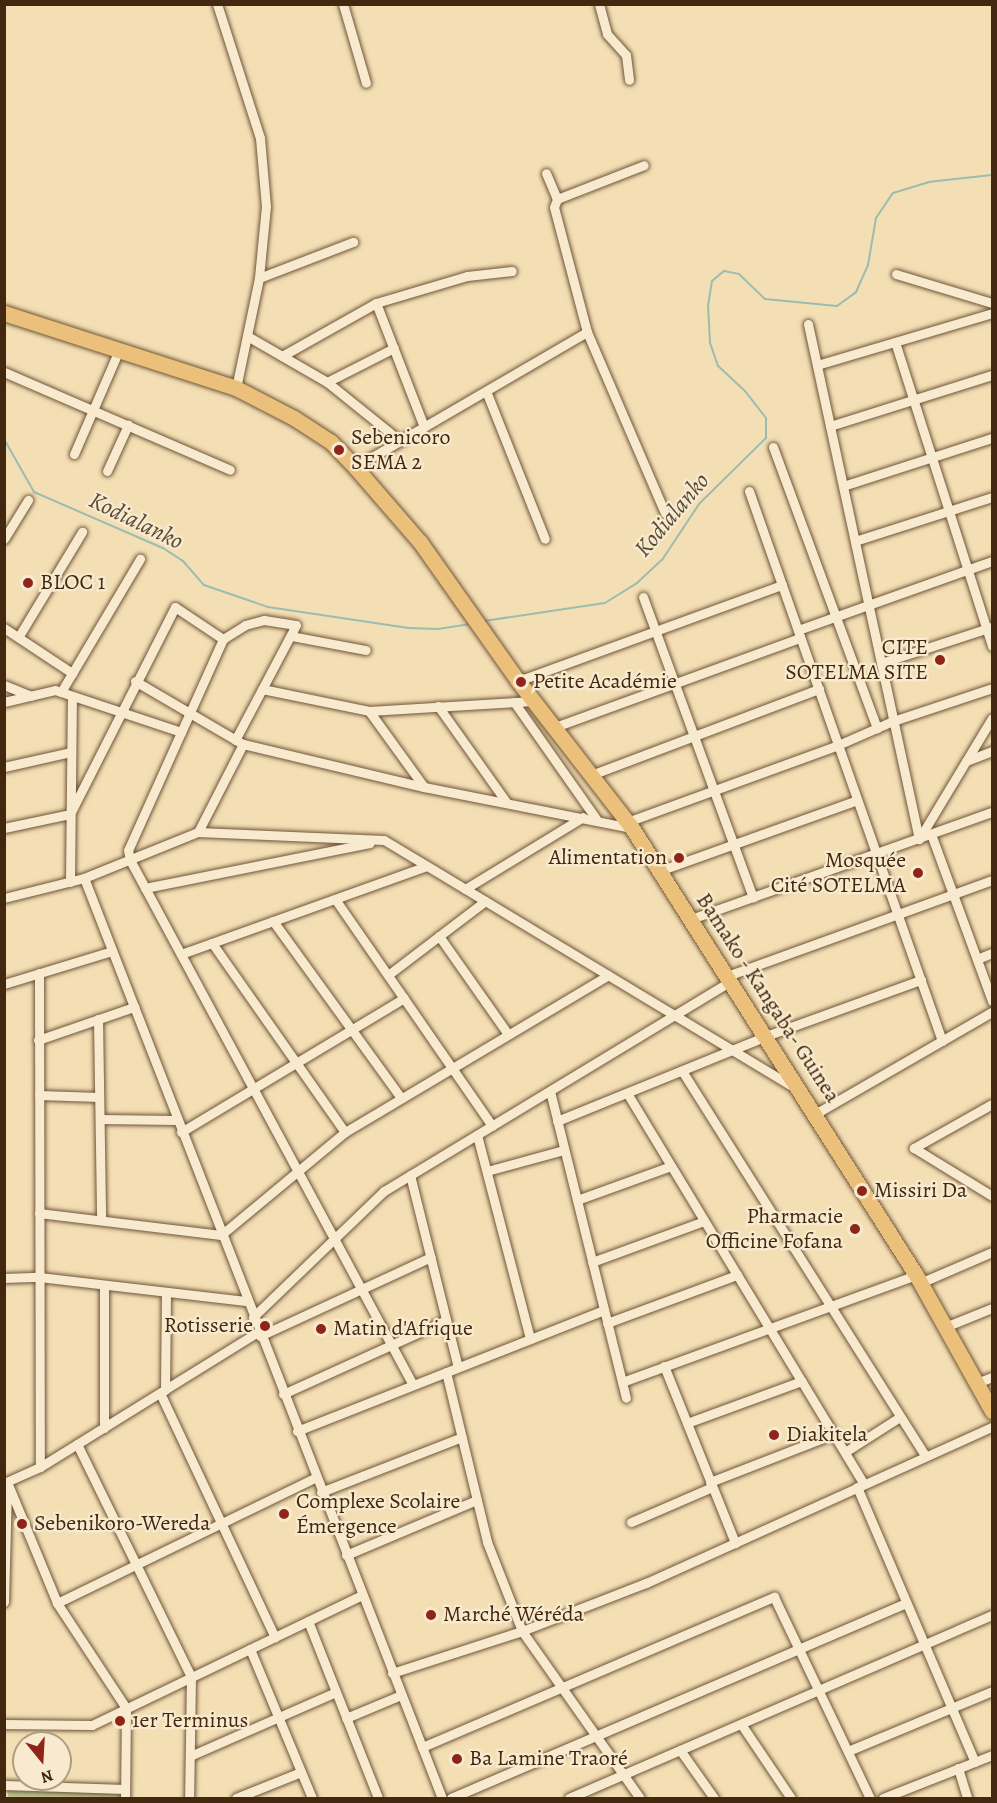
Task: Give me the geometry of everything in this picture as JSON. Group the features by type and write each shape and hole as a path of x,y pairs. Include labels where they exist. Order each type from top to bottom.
{"main road":[{"name":"Bamako - Kangaba- Guinea","path":"4,313 236,388 294,418 331,442 355,467 420,542 518,681 630,825 801,1091 918,1279 993,1411"}],"street":[{"path":"217,4 260,138 266,206 259,278 249,337 236,388"},
{"path":"343,4 366,82"},
{"path":"599,4 607,34 626,55 629,80"},
{"path":"557,199 644,165"},
{"path":"546,173 557,199 554,207 587,332 664,513"},
{"path":"259,278 353,242"},
{"path":"282,356 376,303 467,276 512,271"},
{"path":"896,274 993,303"},
{"path":"376,303 424,427"},
{"path":"817,364 993,313"},
{"path":"808,324 919,839"},
{"path":"355,467 587,332"},
{"path":"249,337 327,382 400,441"},
{"path":"894,342 968,570 990,628 993,646"},
{"path":"327,382 394,348"},
{"path":"74,454 119,350"},
{"path":"4,372 230,470"},
{"path":"830,426 993,375"},
{"path":"486,391 545,539"},
{"path":"107,471 128,425"},
{"path":"843,486 993,438"},
{"path":"773,447 877,728"},
{"path":"749,491 942,1041"},
{"path":"855,541 993,497"},
{"path":"4,538 28,500"},
{"path":"19,636 82,532"},
{"path":"61,692 140,559"},
{"path":"555,727 675,683 799,634 836,616 993,561"},
{"path":"518,681 655,629 782,585"},
{"path":"643,597 753,897"},
{"path":"70,814 135,681 175,607 223,639"},
{"path":"198,832 262,689 296,625 264,620 245,625 223,639 128,850 130,860 413,1385"},
{"path":"4,628 72,673"},
{"path":"881,663 990,628"},
{"path":"291,636 366,650"},
{"path":"135,681 239,742 424,787 630,825 714,790 838,745 893,721 993,688"},
{"path":"4,685 31,696"},
{"path":"262,689 369,711 533,700"},
{"path":"591,775 819,689"},
{"path":"4,702 61,692 181,732"},
{"path":"70,882 72,696"},
{"path":"514,702 597,820"},
{"path":"438,706 507,802"},
{"path":"369,711 424,787"},
{"path":"919,839 993,718"},
{"path":"966,761 993,751"},
{"path":"4,767 71,752"},
{"path":"659,871 858,800"},
{"path":"691,920 993,813"},
{"path":"4,828 70,814"},
{"path":"465,889 583,817"},
{"path":"4,898 84,878 198,832 384,840 801,1091"},
{"path":"931,834 993,1001"},
{"path":"145,888 384,840"},
{"path":"181,954 427,866"},
{"path":"84,878 246,1301 442,1798"},
{"path":"253,1317 333,1237 384,1191 675,1015 729,979 993,880"},
{"path":"335,899 492,1126"},
{"path":"388,975 485,901"},
{"path":"273,921 401,1098"},
{"path":"439,936 508,1034"},
{"path":"212,943 345,1132"},
{"path":"4,984 112,951"},
{"path":"977,958 993,953"},
{"path":"39,973 40,1467"},
{"path":"39,1213 221,1235 345,1132 608,975"},
{"path":"557,1121 766,1036 921,980"},
{"path":"181,1132 404,998"},
{"path":"39,1041 134,1007"},
{"path":"815,1114 993,1012"},
{"path":"98,1019 101,1220"},
{"path":"682,1071 925,1456"},
{"path":"550,1091 626,1398"},
{"path":"627,1093 845,1452 861,1486 906,1603 975,1762"},
{"path":"39,1095 99,1098"},
{"path":"993,1104 914,1148 993,1196"},
{"path":"100,1119 177,1120"},
{"path":"477,1134 530,1339"},
{"path":"487,1171 564,1150"},
{"path":"577,1200 671,1166"},
{"path":"410,1175 458,1367"},
{"path":"981,1189 993,1182"},
{"path":"592,1262 704,1221"},
{"path":"621,1382 830,1306 918,1279 993,1252"},
{"path":"6,1482 40,1467 259,1334 431,1257"},
{"path":"607,1323 737,1275"},
{"path":"4,1278 39,1277 246,1301"},
{"path":"104,1285 104,1428"},
{"path":"166,1292 162,1392 274,1637"},
{"path":"945,1326 993,1308"},
{"path":"297,1431 604,1310"},
{"path":"283,1394 446,1320"},
{"path":"664,1366 735,1543"},
{"path":"446,1372 488,1542 522,1631 640,1798"},
{"path":"977,1383 993,1377"},
{"path":"687,1423 801,1381"},
{"path":"845,1452 900,1417"},
{"path":"392,1673 522,1631 646,1583 993,1427"},
{"path":"631,1522 711,1485 834,1434"},
{"path":"321,1492 462,1437"},
{"path":"77,1444 191,1677 189,1798"},
{"path":"57,1603 316,1477"},
{"path":"4,1602 6,1482"},
{"path":"4,1785 125,1794 126,1708 57,1603 6,1482"},
{"path":"346,1555 477,1500"},
{"path":"4,1724 92,1725 362,1595"},
{"path":"422,1748 774,1596 870,1798"},
{"path":"452,1798 906,1603"},
{"path":"569,1798 583,1796 680,1750 993,1615"},
{"path":"308,1621 378,1798"},
{"path":"250,1649 312,1798"},
{"path":"848,1751 993,1691"},
{"path":"190,1756 336,1692"},
{"path":"346,1718 401,1695"},
{"path":"741,1724 791,1798"},
{"path":"680,1750 714,1798"},
{"path":"883,1798 908,1794 958,1768 993,1755"},
{"path":"958,1768 967,1798"},
{"path":"236,1798 301,1772"}],"green space":[{"path":"8,1791 121,1793 121,1798 8,1798"}],"waterway":[{"name":"Kodialanko","path":"484,621 605,603 638,582 662,560 699,504 766,438 766,418 745,391 718,366 710,343 708,306 712,281 724,271 739,274 765,299 837,306 856,292 868,265 876,218 893,193 928,182 992,175"},
{"name":"Kodialanko","path":"4,439 34,492 163,548 183,561 204,585 268,607 408,628 438,629 469,624"}],"place":[{"name":"Sebenicoro SEMA 2","path":"339,450"},
{"name":"BLOC 1","path":"28,583"},
{"name":"CITE SOTELMA SITE","path":"940,660"},
{"name":"Petite Académie","path":"521,682"},
{"name":"Alimentation","path":"679,858"},
{"name":"Mosquée Cité SOTELMA","path":"918,873"},
{"name":"Missiri Da","path":"862,1191"},
{"name":"Pharmacie Officine Fofana","path":"855,1229"},
{"name":"Rotisserie","path":"265,1326"},
{"name":"Matin d'Afrique","path":"321,1329"},
{"name":"Diakitela","path":"774,1435"},
{"name":"Complexe Scolaire Émergence","path":"284,1514"},
{"name":"Sebenikoro-Wereda","path":"22,1524"},
{"name":"Marché Wéréda","path":"431,1615"},
{"name":"1er Terminus","path":"120,1721"},
{"name":"Ba Lamine Traoré","path":"457,1759"}]}
